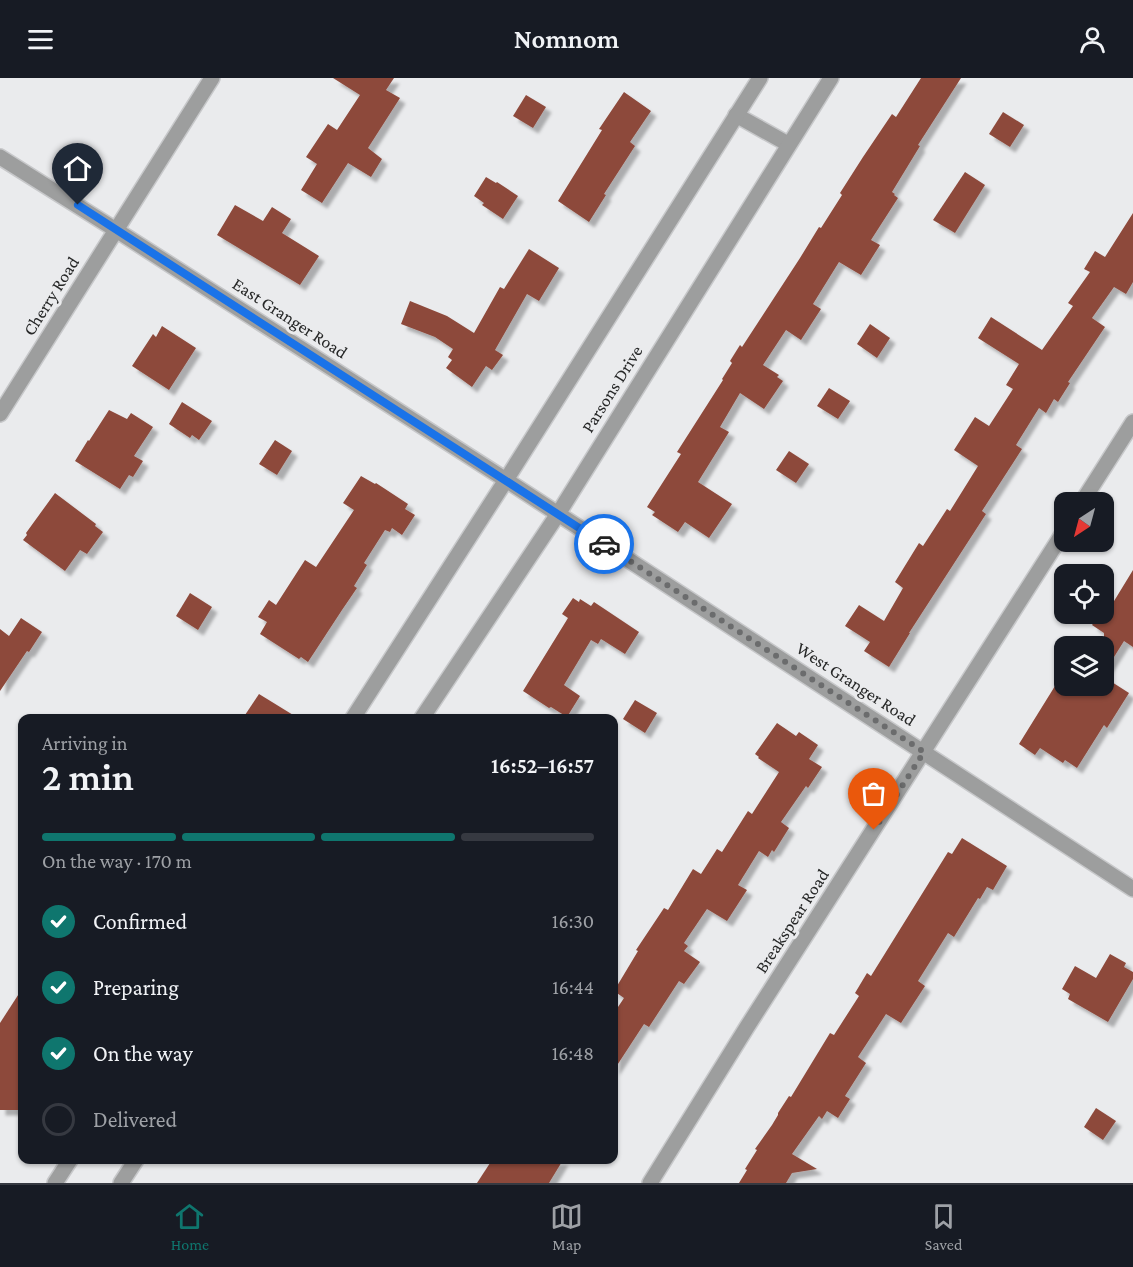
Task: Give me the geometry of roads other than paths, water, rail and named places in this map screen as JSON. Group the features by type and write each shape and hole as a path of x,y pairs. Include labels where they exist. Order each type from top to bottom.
{"street":[{"name":"Cherry Road","path":"0,414 212,78"},
{"path":"356,714 760,78"},
{"name":"Parsons Drive","path":"426,714 558,514 831,78"},
{"path":"736,115 789,144"},
{"name":"East Granger Road","path":"0,157 558,514"},
{"path":"1088,492 1133,422"},
{"name":"West Granger Road","path":"558,514 1133,889"},
{"name":"Breakspear Road","path":"650,1183 747,1027 1054,547"},
{"path":"55,1183 67,1164"},
{"path":"121,1183 133,1164"}]}
